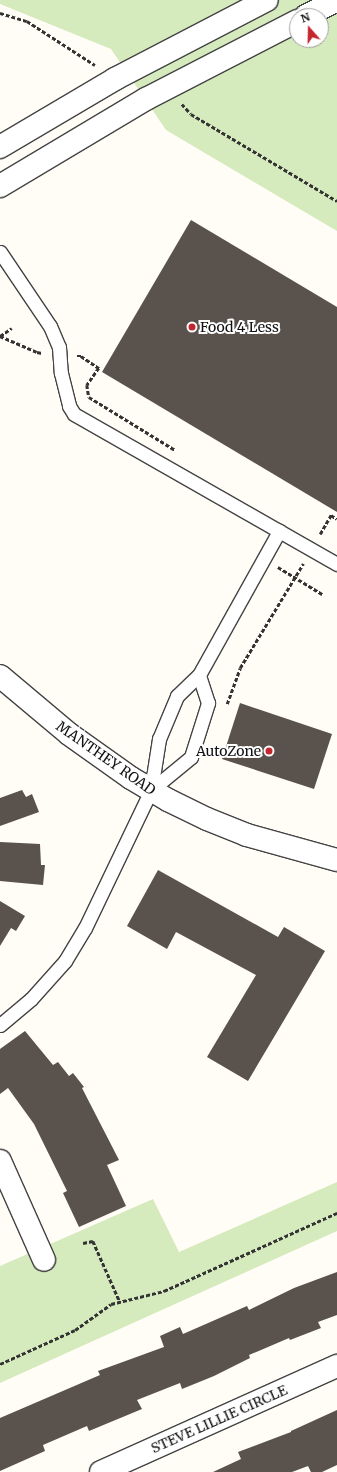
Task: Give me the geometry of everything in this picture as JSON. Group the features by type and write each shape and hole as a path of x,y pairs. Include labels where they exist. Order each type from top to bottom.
{"street":[{"path":"0,147 115,79 267,0"},
{"path":"322,8 337,0"},
{"path":"0,186 175,84 289,25"},
{"name":"MANTHEY ROAD","path":"0,676 69,734 131,778 151,790 206,819 247,835 337,860"},
{"path":"0,1161 44,1260"},
{"name":"STEVE LILLIE CIRCLE","path":"101,1472 337,1366"}],"lane":[{"path":"0,252 50,326 60,354 61,372 69,406 74,414 337,564"},
{"path":"0,1025 31,999 65,961 85,928 151,790 159,739 177,696 199,674 279,531"},
{"path":"151,790 191,757 208,703 199,674"}],"path":[{"path":"0,13 27,21 115,79"},
{"path":"175,84 191,114 337,201"},
{"path":"0,336 12,328"},
{"path":"0,336 37,352 81,356 99,368 87,385 89,397 181,453"},
{"path":"227,704 240,668 331,515 337,519"},
{"path":"264,558 322,594"},
{"path":"0,1364 74,1330 96,1313 111,1304 164,1291 337,1213"},
{"path":"83,1243 93,1241 120,1302"}],"green space":[{"path":"0,0 337,0 337,231 166,130 111,49 0,4"},
{"path":"337,1182 337,1231 0,1383 0,1266 153,1199 179,1252"}],"building":[{"path":"191,220 337,307 337,512 102,372"},
{"path":"240,703 332,734 314,789 222,759"},
{"path":"22,790 26,797 32,794 39,812 0,826 0,798"},
{"path":"0,842 40,844 41,865 45,865 43,885 0,881"},
{"path":"158,870 278,937 284,927 325,951 248,1081 207,1057 256,975 176,932 167,949 127,926"},
{"path":"0,901 25,916 16,931 11,928 0,946"},
{"path":"25,1031 53,1065 58,1062 69,1076 73,1073 84,1087 82,1088 119,1160 107,1165 126,1206 79,1227 63,1193 67,1191 34,1124 8,1088 0,1094 0,1049"},
{"path":"337,1272 337,1315 318,1322 321,1328 290,1340 289,1338 249,1355 250,1358 214,1376 182,1389 180,1383 137,1400 142,1409 89,1431 87,1426 43,1445 45,1451 0,1471 0,1418 100,1375 98,1371 164,1347 160,1336 180,1327 183,1334 247,1306 249,1310 294,1288"},
{"path":"337,1410 337,1465 322,1472 311,1472 308,1466 292,1472 213,1472 241,1459 238,1452 291,1432"}],"place":[{"name":"Food 4 Less","path":"192,327"},
{"name":"AutoZone","path":"269,751"}]}
